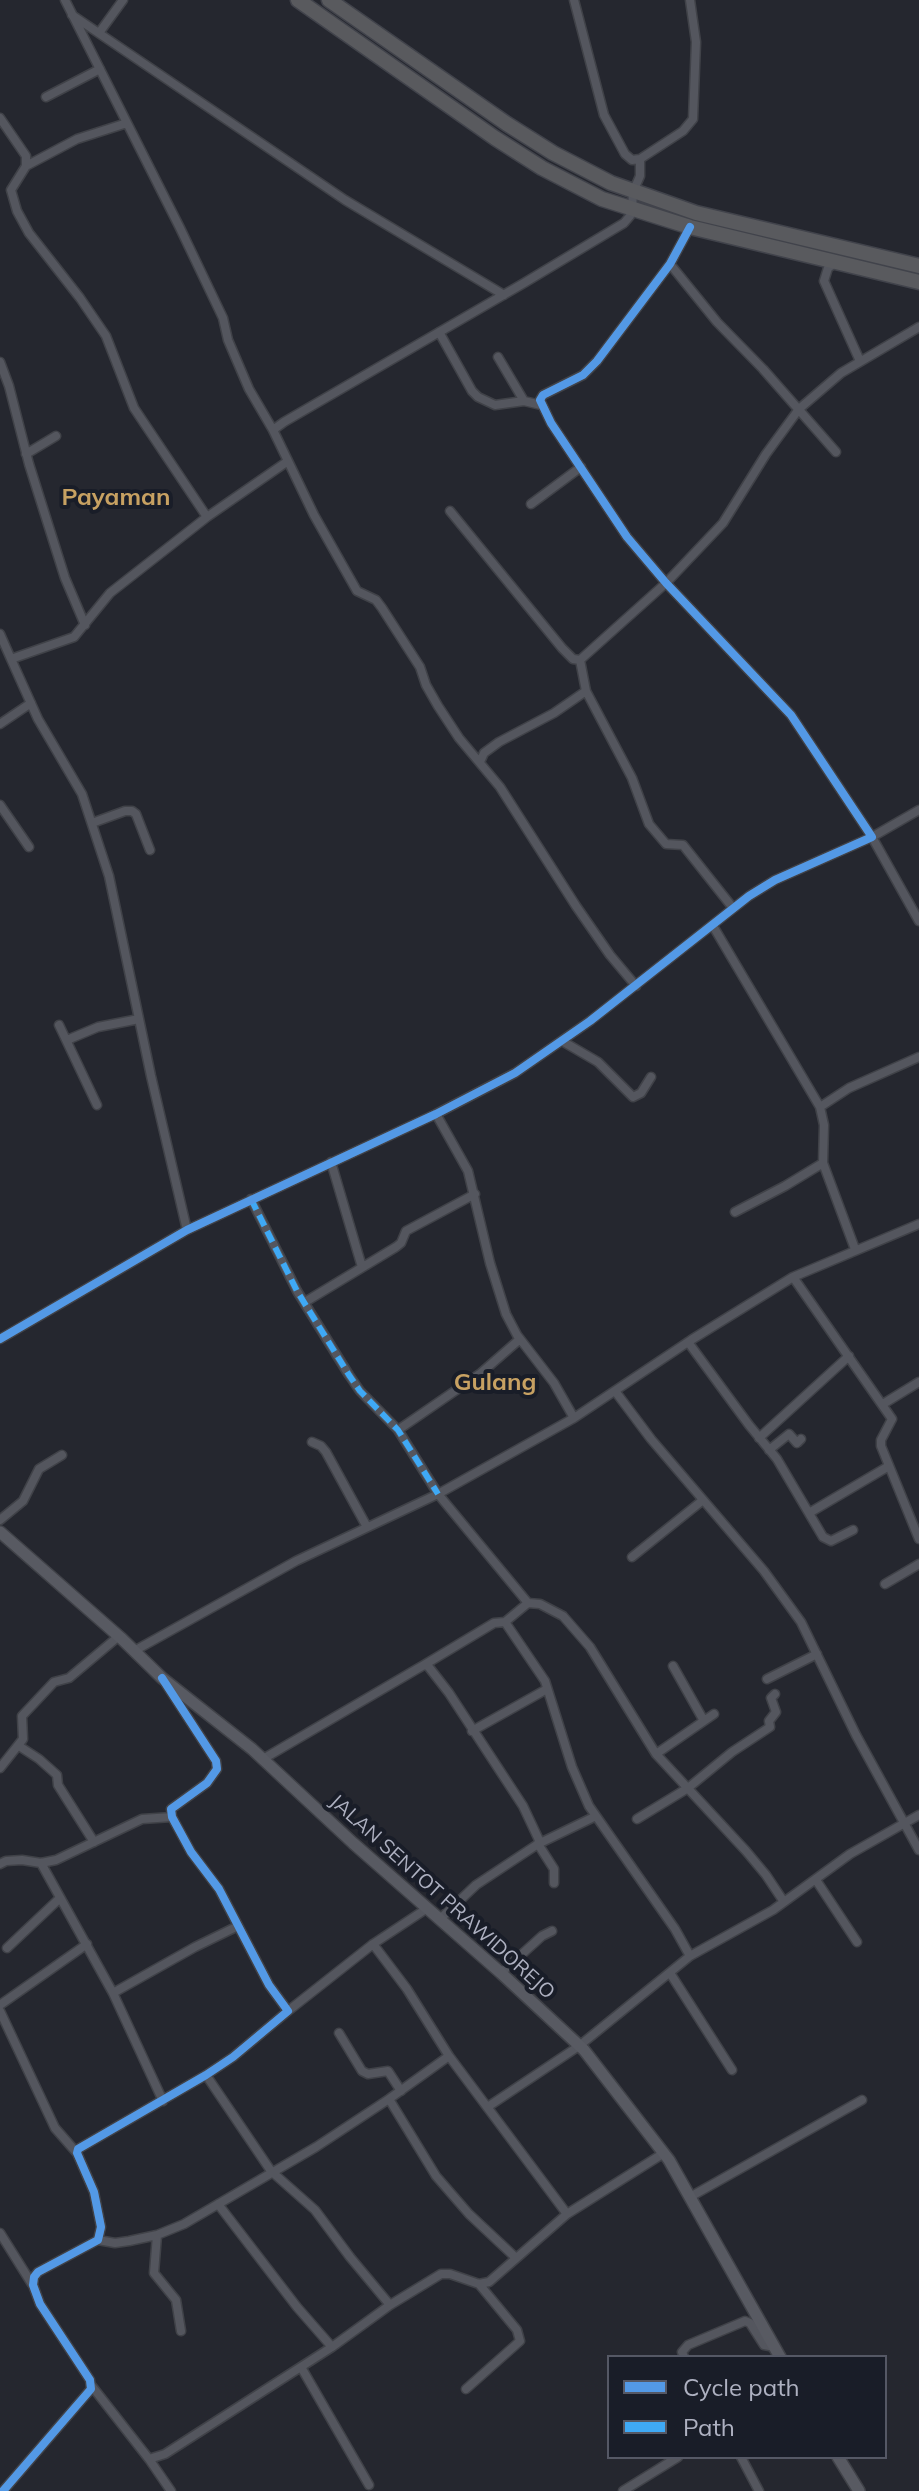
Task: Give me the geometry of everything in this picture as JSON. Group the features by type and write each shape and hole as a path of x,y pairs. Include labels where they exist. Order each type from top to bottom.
{"highway":[{"path":"298,0 519,153 575,186 632,210 690,227 919,282"},
{"path":"329,0 541,146 611,183 696,213 919,266"}],"main road":[{"name":"JALAN SENTOT PRAWIDOREJO","path":"0,1532 119,1636 162,1678 263,1759 579,2046 664,2153 777,2352"},
{"path":"839,2459 854,2489"}],"street":[{"path":"65,0 223,318 228,340 249,389 357,591 376,600 382,608 420,667 426,685 459,738 500,787 601,943 636,986"},
{"path":"99,33 123,0"},
{"path":"574,0 604,115 617,143 632,160 640,159 683,131 693,119 696,42 690,0"},
{"path":"72,15 345,200 504,295"},
{"path":"46,97 100,69"},
{"path":"0,118 24,150 26,166"},
{"path":"127,123 77,139 26,166 11,190 17,211 29,233 106,336 134,408 207,517"},
{"path":"273,430 619,227 632,210 633,192 640,176 640,159"},
{"path":"640,176 653,198"},
{"path":"690,227 670,264 597,361 583,375 543,395 541,405 627,537 666,583 791,715 872,837 919,921"},
{"path":"837,261 828,268 824,281 860,361"},
{"path":"670,264 717,322 836,452"},
{"path":"450,511 562,648 573,659 580,660 666,583 723,523 766,454 799,409 823,387 860,361 919,327"},
{"path":"439,332 478,397 495,405 524,401 541,405"},
{"path":"498,357 524,401"},
{"path":"0,362 65,578 85,625"},
{"path":"26,454 56,436"},
{"path":"11,659 74,637 110,593 207,517 288,461"},
{"path":"531,504 581,467"},
{"path":"0,634 31,703 82,794 109,876 187,1230"},
{"path":"580,660 586,691 632,778 657,837 666,844 683,845 733,908"},
{"path":"480,762 484,753 499,742 554,713 586,691"},
{"path":"0,724 31,703"},
{"path":"0,805 29,847"},
{"path":"0,1339 187,1230 436,1114 515,1073 636,986 733,908 775,880 872,837 919,810"},
{"path":"92,823 132,811 150,850"},
{"path":"713,926 820,1107 824,1125 823,1163 855,1249"},
{"path":"67,1040 98,1027 139,1019"},
{"path":"59,1025 97,1105"},
{"path":"562,1041 598,1062 633,1097 641,1093 651,1077"},
{"path":"820,1107 849,1088 919,1057"},
{"path":"436,1114 461,1157 475,1194 506,1314 520,1339 554,1383 574,1418"},
{"path":"331,1162 362,1267"},
{"path":"735,1212 823,1163"},
{"path":"305,1302 396,1247 406,1231 475,1194"},
{"path":"251,1199 283,1264 349,1375 360,1391 398,1430 438,1494 528,1603"},
{"path":"134,1651 296,1561 438,1494 574,1418 793,1277 919,1224"},
{"path":"793,1277 892,1419 881,1446 919,1539"},
{"path":"398,1430 481,1373 520,1339"},
{"path":"688,1342 769,1450 828,1541 853,1530"},
{"path":"759,1438 849,1356"},
{"path":"883,1404 919,1382"},
{"path":"615,1391 651,1439 764,1571 801,1622 856,1735 919,1850"},
{"path":"769,1450 789,1434 797,1443 801,1439"},
{"path":"312,1442 326,1452 367,1527"},
{"path":"0,1520 23,1501 39,1469 62,1455"},
{"path":"809,1513 889,1466"},
{"path":"632,1557 703,1500"},
{"path":"885,1584 919,1564"},
{"path":"263,1759 494,1623 505,1622 528,1603 540,1604 563,1616 590,1647 656,1754 756,1863 784,1902"},
{"path":"505,1622 547,1689 572,1767 596,1816 675,1929 690,1956"},
{"path":"0,1768 19,1746 24,1732 22,1716 54,1682 69,1678 119,1636"},
{"path":"767,1679 817,1654"},
{"path":"424,1665 432,1670 523,1806 537,1832 538,1844 554,1869 554,1883"},
{"path":"673,1666 704,1721"},
{"path":"162,1678 216,1761 217,1769 207,1783 171,1809 172,1817 191,1852 219,1889 269,1985 288,2011"},
{"path":"472,1731 547,1689"},
{"path":"637,1819 688,1788 732,1752 770,1727 776,1712 771,1698 775,1694"},
{"path":"656,1754 714,1714"},
{"path":"19,1746 57,1775 58,1785 94,1842"},
{"path":"489,2106 579,2046 690,1956 784,1902 850,1854 919,1815"},
{"path":"439,1920 476,1885 538,1844 596,1816"},
{"path":"0,1864 6,1861 41,1863 56,1860 142,1819 172,1817"},
{"path":"41,1863 113,1993 163,2101"},
{"path":"816,1880 857,1942"},
{"path":"7,1948 60,1898"},
{"path":"77,2153 81,2146 163,2101 233,2057 373,1944 426,1909"},
{"path":"113,1993 238,1926"},
{"path":"501,1973 542,1936 552,1931"},
{"path":"87,1944 0,2008 55,2128 77,2153 94,2192 101,2227 98,2240"},
{"path":"373,1944 407,1989 449,2056 567,2214"},
{"path":"670,1973 732,2070"},
{"path":"339,2033 362,2071 373,2074 388,2071 401,2091"},
{"path":"33,2285 38,2272 98,2240 115,2243 157,2235 184,2224 316,2147 449,2056"},
{"path":"206,2075 271,2171 315,2210 390,2305"},
{"path":"389,2099 436,2176 469,2214 516,2258"},
{"path":"690,2197 862,2100"},
{"path":"149,2459 165,2454 441,2274 479,2284 489,2282 567,2214 664,2153"},
{"path":"218,2204 253,2252 332,2347"},
{"path":"0,2233 91,2385 170,2491"},
{"path":"157,2235 154,2273 176,2300 181,2331"},
{"path":"466,2389 520,2341 517,2330 479,2284"},
{"path":"683,2355 688,2345 745,2321 750,2323 764,2345 777,2352"},
{"path":"301,2367 369,2485"},
{"path":"5,2490 86,2396 91,2385"},
{"path":"623,2491 675,2459"},
{"path":"742,2459 759,2491"}],"marked path":[{"path":"251,1199 297,1291 349,1375 360,1391 398,1430 438,1494"}],"cycle path":[{"path":"0,1339 187,1230 436,1114 515,1073 590,1021 749,896 775,880 872,837 791,715 666,583 627,537 551,423 540,400 543,395 583,375 597,361 670,264 690,227"},
{"path":"3,2491 91,2389 90,2380 40,2304 33,2285 38,2272 98,2240 101,2227 94,2192 78,2149 206,2075 233,2057 288,2011 269,1985 219,1889 191,1852 172,1817 171,1809 207,1783 217,1769 216,1761 162,1678"}],"district":[{"name":"Payaman","path":"116,498"},
{"name":"Gulang","path":"495,1383"}]}
